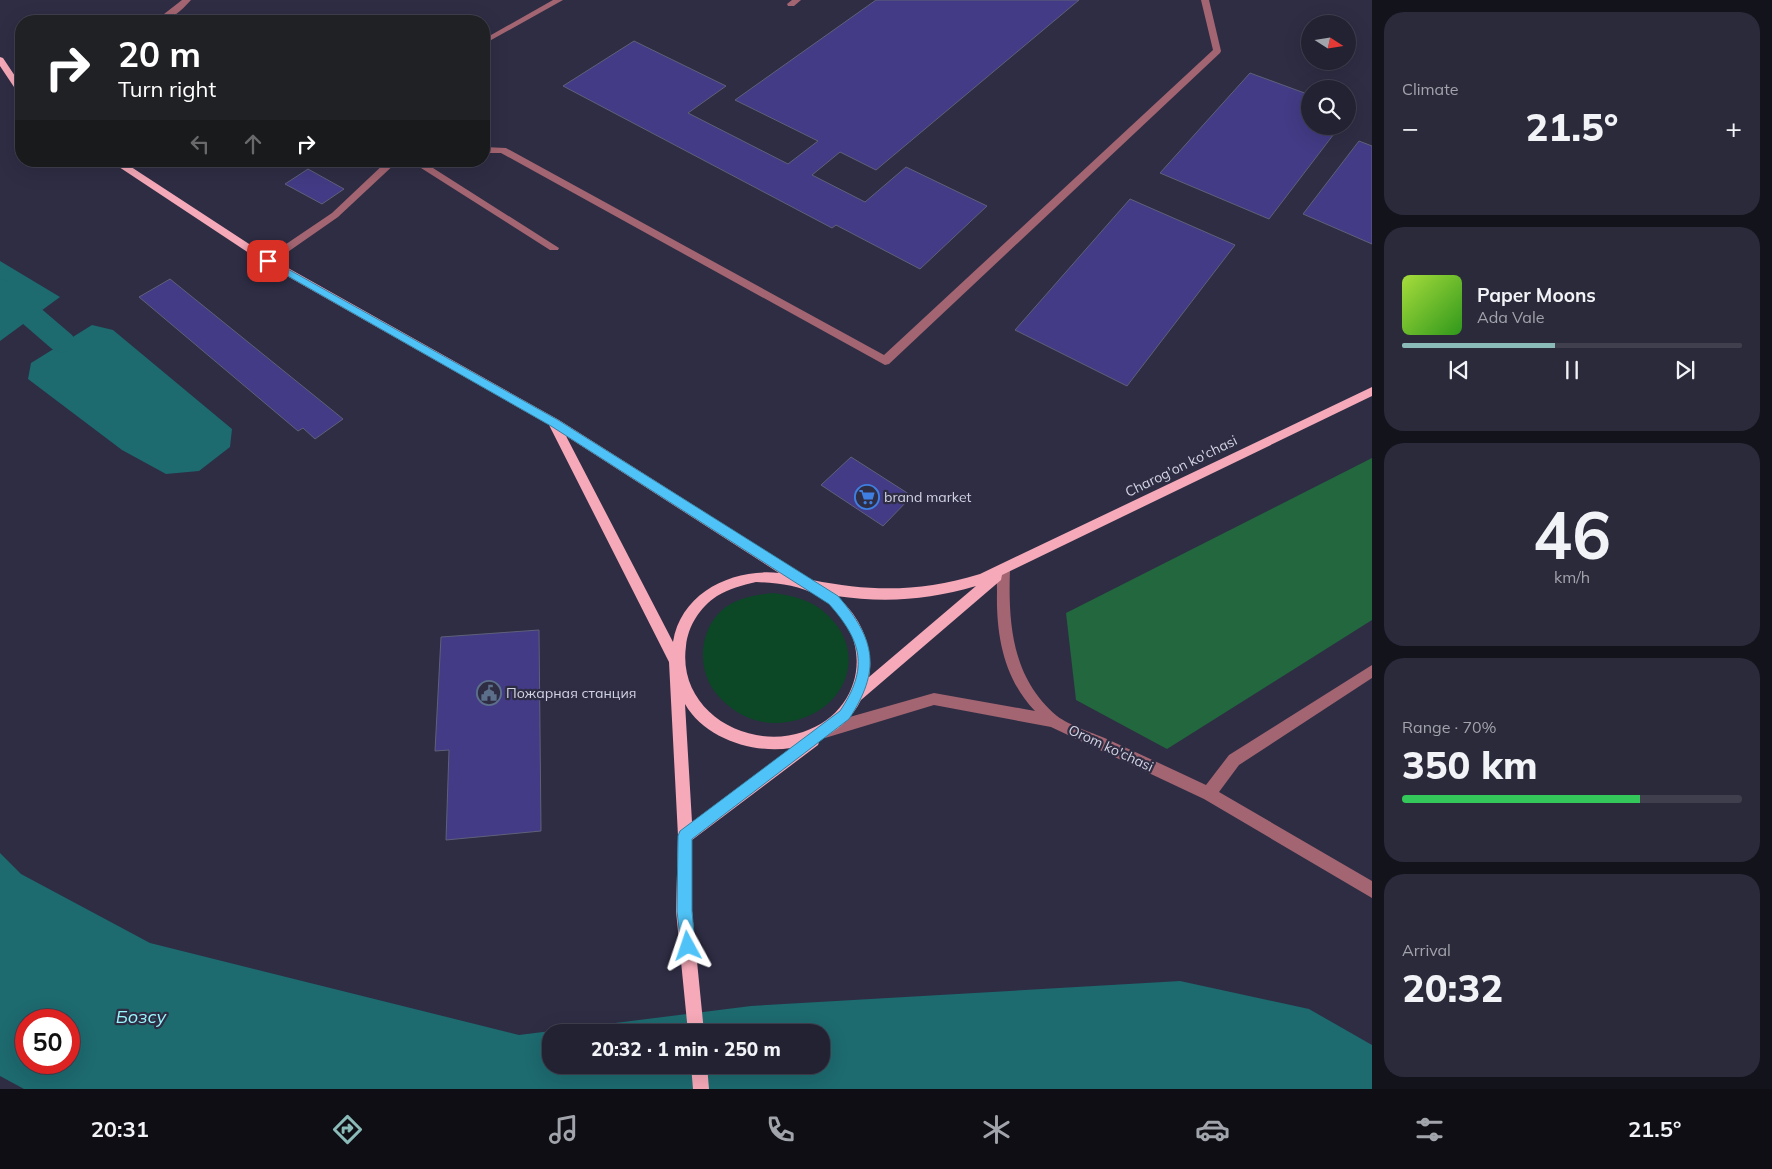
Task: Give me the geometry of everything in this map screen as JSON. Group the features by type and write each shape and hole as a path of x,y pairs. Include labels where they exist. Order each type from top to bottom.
{"main road":[{"path":"0,60 15,81"},
{"path":"123,167 268,261 555,423 834,600 852,621 863,646 864,673 858,695"},
{"name":"Charog'on ko'chasi","path":"1004,569 1372,391"},
{"path":"555,423 676,662 684,691 703,716 729,734 762,744 795,742 825,731"},
{"path":"695,1024 684,911 685,836 676,662 679,637 689,614 707,596 730,583 756,577 783,577 809,585 865,595 913,596 960,586 1004,569"},
{"path":"685,836 845,715 858,695 1004,569"},
{"path":"700,1074 701,1089"}],"street":[{"path":"170,15 187,0"},
{"path":"490,39 559,0"},
{"path":"490,150 503,150 885,361 1217,51 1205,0"},
{"path":"268,261 335,215 387,167"},
{"path":"425,167 554,248"},
{"path":"1004,569 1002,614 1008,652 1023,687 1053,721"},
{"path":"1209,794 1234,760 1372,671"},
{"name":"Orom ko'chasi","path":"825,731 934,699 1053,721 1209,794 1372,890"}],"shaded area":[{"path":"1372,458 1372,620 1167,749 1076,700 1066,613"},
{"path":"772,593 802,599 819,608 837,625 846,644 849,664 844,682 833,698 817,712 797,720 772,723 747,717 726,704 709,682 703,658 707,634 719,613 729,605 740,600"}],"water":[{"path":"0,261 60,297 0,341"},
{"path":"92,325 113,330 232,429 230,447 199,471 166,474 122,450 28,379 31,363"},
{"name":"Бозсу","path":"0,853 21,874 150,943 519,1035 542,1032 542,1074 830,1074 830,1024 607,1024 751,1006 1180,981 1309,1009 1372,1045 1372,1089 24,1089 0,1076"}],"building":[{"path":"876,0 1079,0 876,170 840,152 812,175 865,202 906,167 987,206 920,269 836,225 832,228 563,86 634,41 726,86 688,113 788,164 818,141 735,100"},
{"path":"1250,73 1301,92 1301,135 1333,135 1269,219 1160,173"},
{"path":"1359,141 1372,146 1372,244 1303,214"},
{"path":"308,169 344,189 322,204 285,184"},
{"path":"1130,199 1235,245 1127,386 1015,330"},
{"path":"170,279 343,419 315,439 303,428 298,431 139,297"},
{"path":"851,457 912,496 883,526 821,485"},
{"name":"Пожарная станция","path":"539,630 541,831 446,840 449,750 435,751 441,637"}],"waterway":[{"path":"0,289 62,342"}],"place":[{"name":"brand market","path":"867,497"},
{"name":"Пожарная станция","path":"489,693"}],"route":[{"path":"268,261 555,423 834,600 852,621 863,646 864,673 858,695 845,715 685,836 684,911 688,946"}]}
